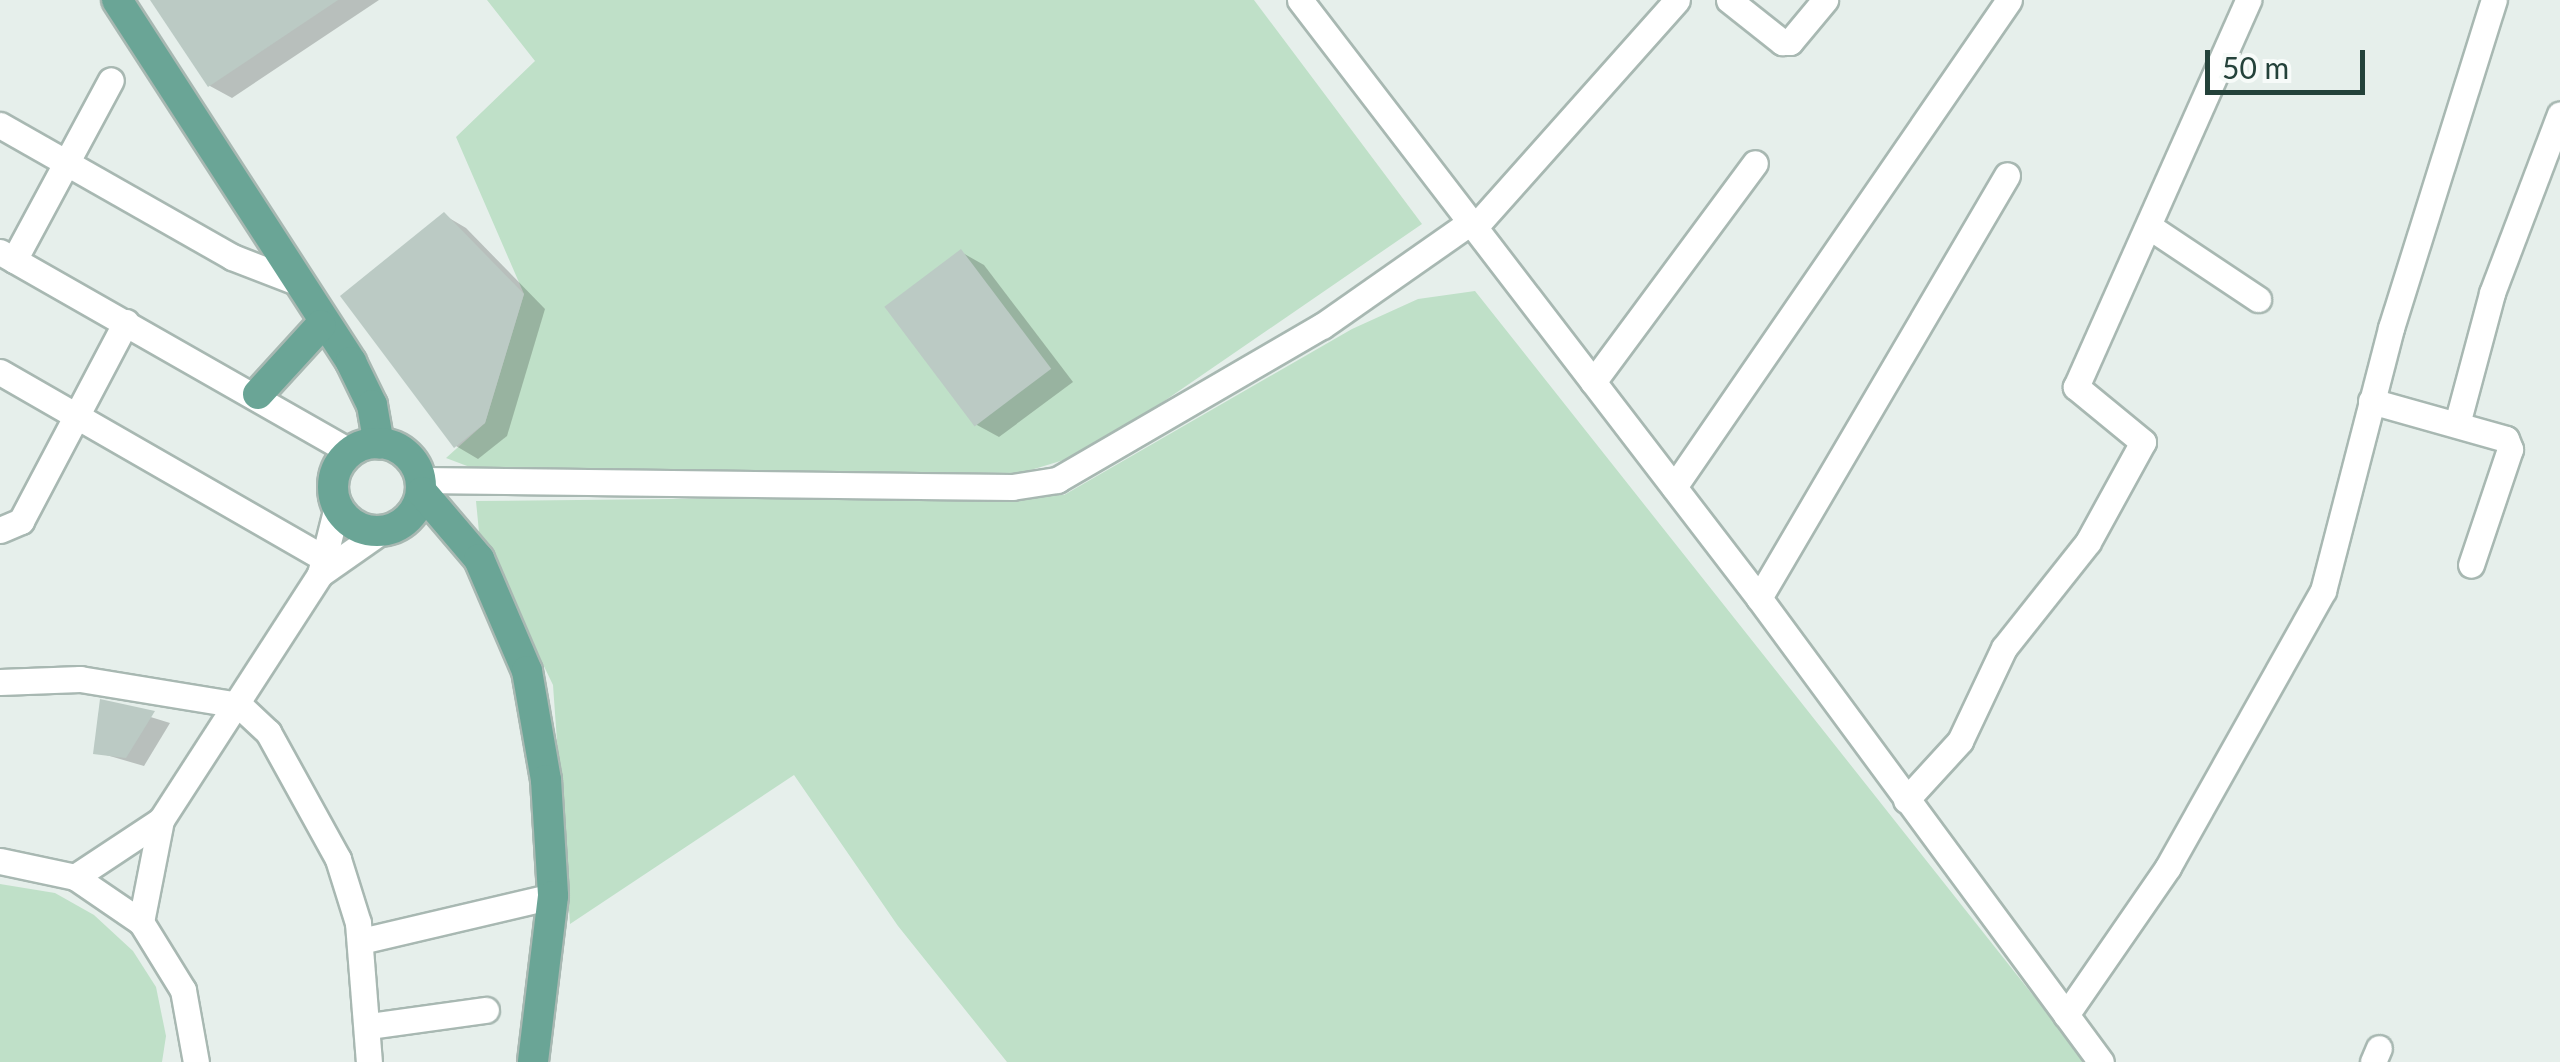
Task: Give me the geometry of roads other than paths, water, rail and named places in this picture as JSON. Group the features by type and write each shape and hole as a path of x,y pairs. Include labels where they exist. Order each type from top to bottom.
{"main road":[{"path":"117,0 321,325 351,362 372,406 380,442"},
{"path":"258,394 321,325"},
{"path":"422,486 408,520 380,532 348,522 337,507 334,478 350,452 380,442 407,454 422,486 479,559 526,671 546,780 554,896 532,1062"}],"street":[{"path":"1300,0 1759,598 2101,1062"},
{"path":"422,486 1012,487 1057,480 1322,326 1471,225 1676,0"},
{"path":"1729,0 1790,42 1825,0"},
{"path":"1674,487 2009,0"},
{"path":"1906,800 1960,741 2004,648 2088,542 2143,442 2076,388 2248,0"},
{"path":"2066,1015 2168,867 2301,640 2323,591 2371,401 2494,0"},
{"path":"112,80 67,162 7,256 258,394 350,452"},
{"path":"2457,424 2492,293 2560,114"},
{"path":"0,126 232,257 294,282"},
{"path":"1592,382 1755,163"},
{"path":"1759,598 2007,175"},
{"path":"2150,227 2258,298"},
{"path":"0,530 21,521 126,322"},
{"path":"0,372 77,414 321,565"},
{"path":"2371,401 2506,439 2510,449 2471,565"},
{"path":"74,877 161,820 239,705 321,565 337,507"},
{"path":"321,565 380,532"},
{"path":"0,682 80,678 239,705 268,732 338,858 361,941 370,1026 368,1062"},
{"path":"141,922 161,820"},
{"path":"0,862 74,877 141,922 183,990 196,1062"},
{"path":"361,941 554,896"},
{"path":"370,1026 486,1010"}]}
